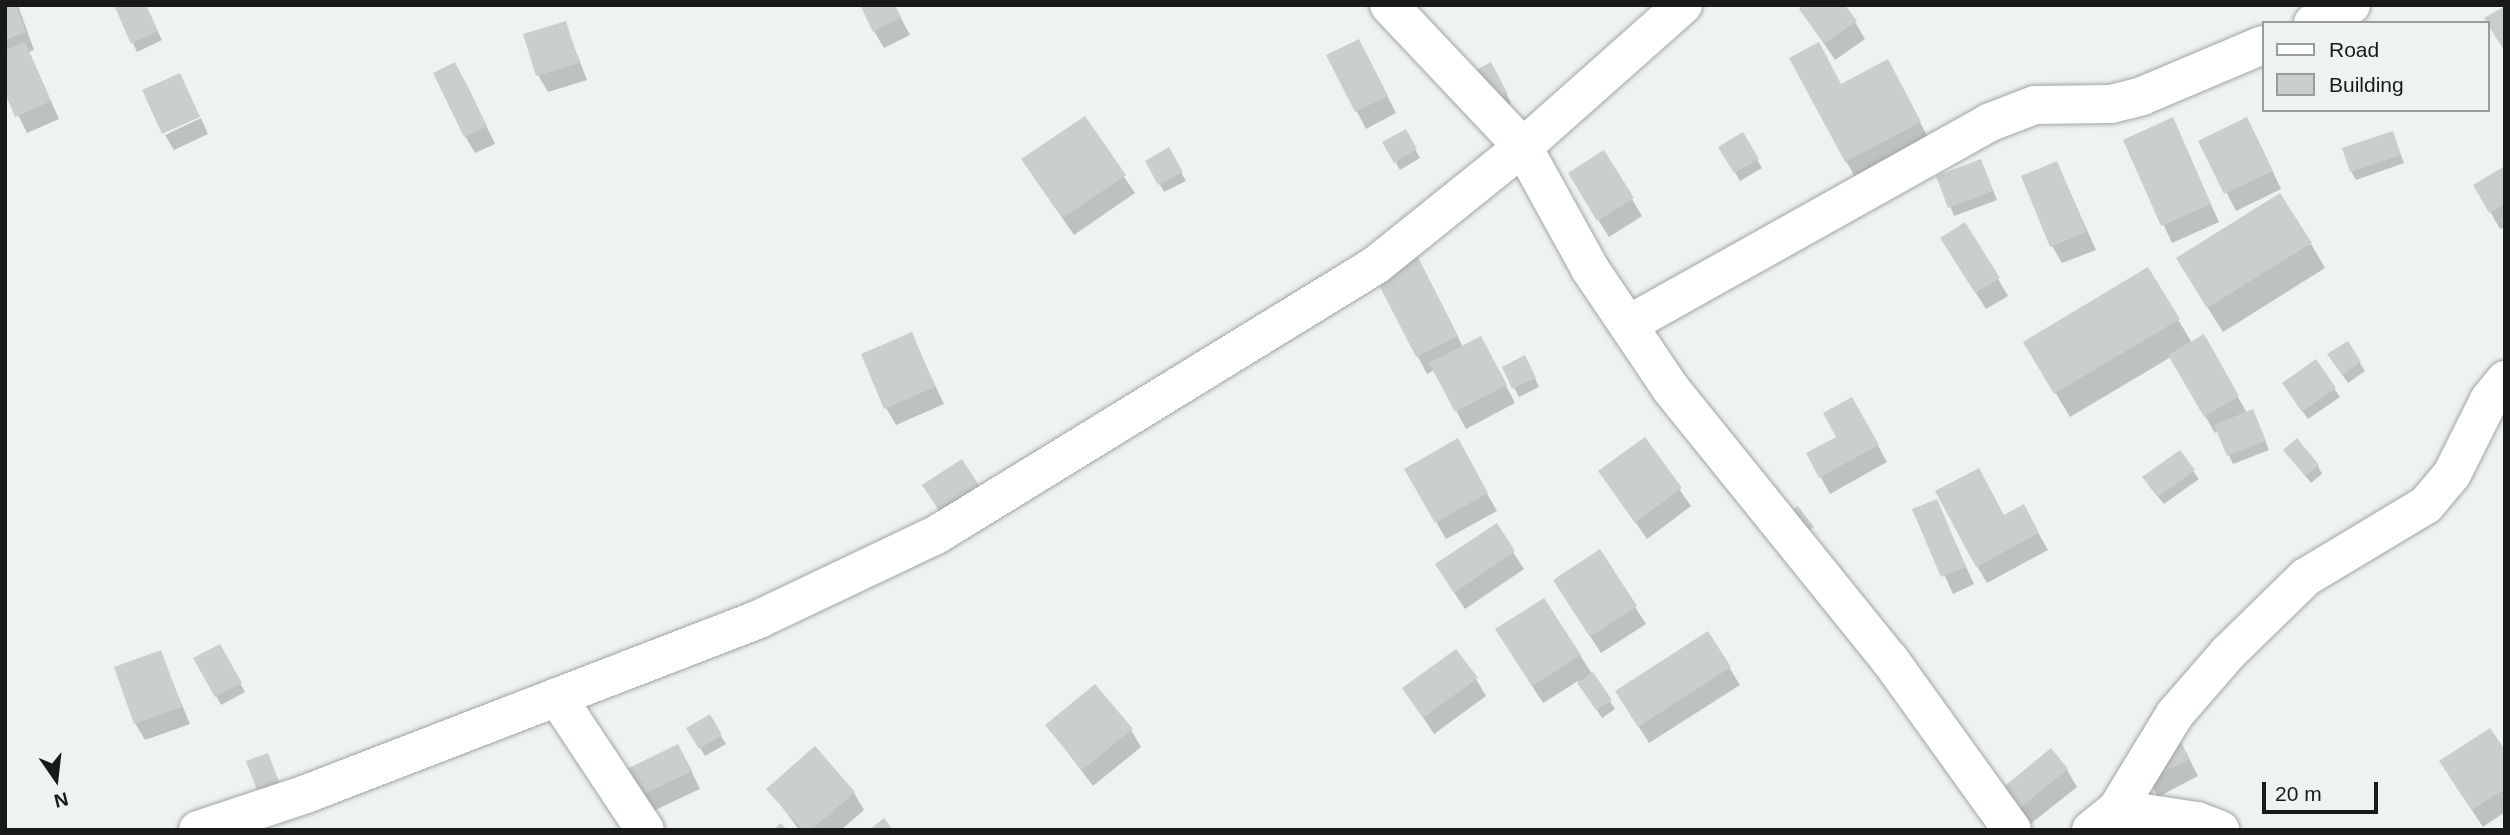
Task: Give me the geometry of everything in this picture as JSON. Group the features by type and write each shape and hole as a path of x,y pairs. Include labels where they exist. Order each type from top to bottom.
{"street":[{"path":"1389,5 1523,147 1590,269 1671,389 1890,660 2012,830"},
{"path":"198,830 306,794 759,619 936,535 1376,265 1523,147 1683,5"},
{"path":"2317,21 2351,5"},
{"path":"1629,324 1987,123 2035,105 2111,103 2142,96 2262,45"},
{"path":"2104,820 2175,714 2228,653 2306,577 2426,505 2452,474 2489,400 2505,380"},
{"path":"557,697 645,830"},
{"path":"2104,820 2197,821 2220,830"}],"building":[{"path":"5,5 16,5 26,32 5,40"},
{"path":"114,5 146,5 158,31 131,44"},
{"path":"860,5 895,5 901,17 873,32"},
{"path":"1804,5 1845,5 1857,21 1824,44 1799,9"},
{"path":"2505,6 2505,52 2489,26 2489,21 2484,18"},
{"path":"566,21 579,63 536,76 523,34"},
{"path":"1359,39 1388,96 1355,112 1326,55"},
{"path":"25,42 51,101 15,117 5,93 5,50"},
{"path":"1819,42 1841,84 1888,59 1921,122 1845,162 1789,58"},
{"path":"455,62 487,126 464,137 433,73"},
{"path":"1491,62 1508,94 1482,107 1465,76"},
{"path":"180,73 200,117 162,134 142,90"},
{"path":"1085,116 1126,175 1063,218 1021,159"},
{"path":"2173,117 2211,204 2161,226 2123,140"},
{"path":"2247,117 2273,171 2224,194 2198,141"},
{"path":"1406,129 1417,149 1394,163 1382,142"},
{"path":"2393,131 2401,155 2350,172 2342,148"},
{"path":"1743,132 1759,159 1734,173 1718,147"},
{"path":"1169,147 1183,172 1158,185 1145,161"},
{"path":"1604,150 1634,198 1597,221 1568,173"},
{"path":"1981,159 1993,191 1948,208 1936,176"},
{"path":"2057,161 2087,232 2050,247 2021,176"},
{"path":"2505,166 2505,204 2489,213 2473,185"},
{"path":"2280,193 2312,243 2207,308 2176,258"},
{"path":"1965,222 2000,278 1975,293 1940,238"},
{"path":"1418,257 1458,336 1416,357 1376,279"},
{"path":"2148,267 2180,319 2054,394 2023,342"},
{"path":"912,332 935,387 884,409 861,354"},
{"path":"2204,334 2239,396 2204,417 2168,355"},
{"path":"1481,336 1507,385 1455,412 1429,363"},
{"path":"2348,341 2361,362 2342,375 2327,354"},
{"path":"1525,355 1536,378 1512,389 1502,367"},
{"path":"2316,359 2336,388 2302,412 2282,383"},
{"path":"1852,397 1879,445 1819,478 1806,453 1836,437 1823,413"},
{"path":"2253,409 2266,441 2227,456 2214,425"},
{"path":"1645,437 1682,488 1635,523 1598,471"},
{"path":"1458,438 1488,493 1435,523 1404,469"},
{"path":"2297,438 2319,465 2305,476 2283,450"},
{"path":"2180,450 2195,470 2158,497 2142,477"},
{"path":"962,459 980,487 940,512 922,485"},
{"path":"1979,468 2004,515 2024,504 2039,533 1976,567 1935,491"},
{"path":"1937,499 1966,567 1941,577 1912,509"},
{"path":"1798,506 1814,527 1790,545 1774,523"},
{"path":"1497,523 1515,551 1454,593 1435,564"},
{"path":"1600,549 1637,606 1590,637 1553,580"},
{"path":"1544,598 1581,655 1532,686 1495,629"},
{"path":"1708,631 1731,667 1638,727 1615,691"},
{"path":"220,644 242,683 215,697 193,658"},
{"path":"1456,649 1478,678 1423,718 1402,688"},
{"path":"161,650 182,707 134,724 114,667"},
{"path":"1593,672 1612,700 1596,710 1577,683"},
{"path":"1095,684 1133,729 1082,770 1045,725"},
{"path":"710,714 722,735 699,749 686,728"},
{"path":"2173,727 2190,759 2146,781 2130,750"},
{"path":"2490,728 2505,750 2505,789 2472,810 2439,761"},
{"path":"678,744 692,771 640,796 627,769"},
{"path":"815,746 855,792 811,830 802,830 766,789"},
{"path":"2051,748 2068,769 2010,816 2000,790"},
{"path":"268,753 282,790 260,798 246,761"},
{"path":"884,818 893,830 869,830"},
{"path":"781,823 787,830 773,830"}]}
